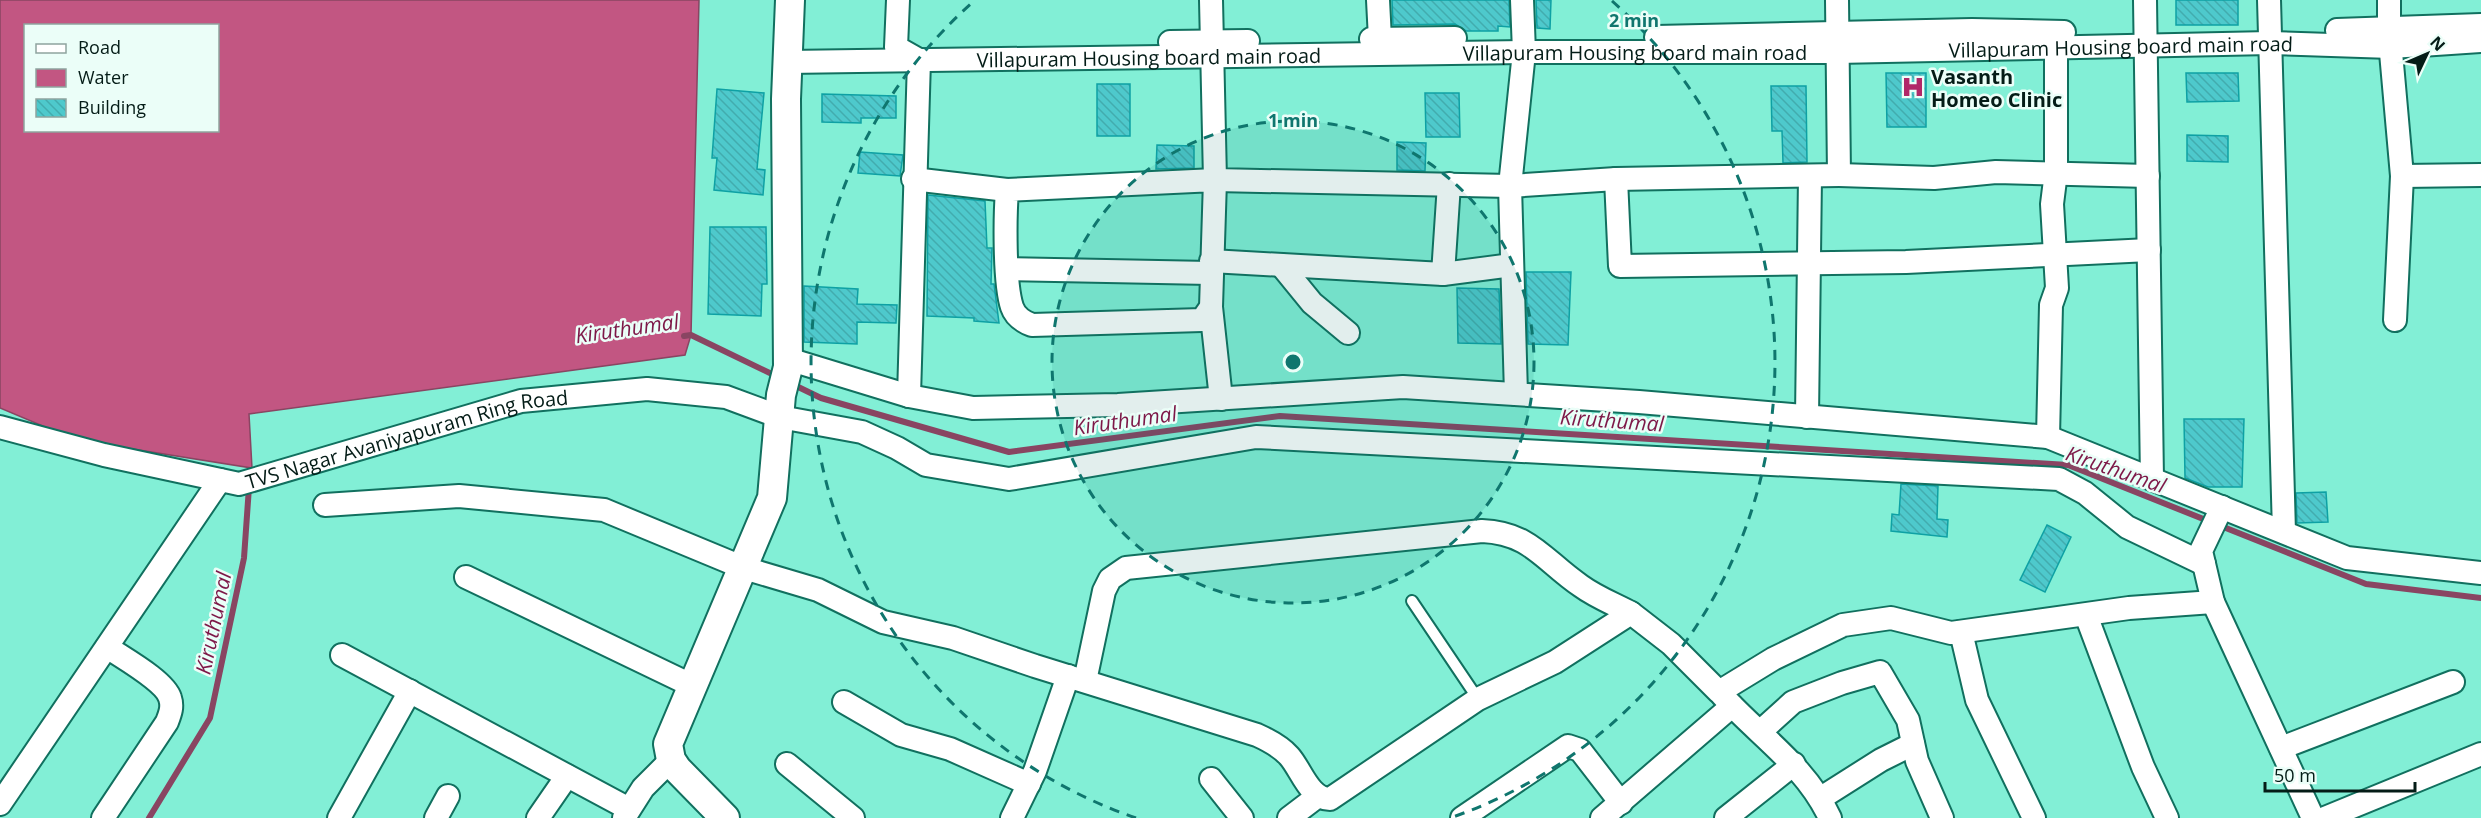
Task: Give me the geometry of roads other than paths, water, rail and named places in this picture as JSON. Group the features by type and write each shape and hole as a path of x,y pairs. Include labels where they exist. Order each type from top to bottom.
{"street":[{"path":"725,818 671,760 668,744 772,498 781,406 788,363 790,0"},
{"path":"898,0 896,47 919,60 913,179 909,396"},
{"path":"1211,0 1215,180 1211,307 1221,399"},
{"path":"1378,0 1380,39"},
{"path":"1516,394 1510,186 1523,46 1522,0"},
{"path":"1837,0 1839,175"},
{"path":"2145,0 2152,479"},
{"path":"2269,0 2284,532"},
{"path":"2390,0 2390,38 2402,176 2395,320"},
{"path":"2390,38 2481,25"},
{"name":"Villapuram Housing board main road","path":"1838,42 1972,30 2146,37 2390,38 2481,41"},
{"name":"Villapuram Housing board main road","path":"788,54 896,47 1212,48 1838,42 2056,47 2146,37"},
{"name":"Villapuram Housing board main road","path":"788,54 919,60 1380,39 1523,46"},
{"path":"2048,437 2051,305 2057,288 2052,204 2056,172 2056,47"},
{"path":"913,179 1007,190 1215,180 1510,186 1616,179 1839,175 1934,178 1996,172 2148,176"},
{"path":"2402,176 2481,175"},
{"path":"1807,417 1810,176"},
{"path":"1616,179 1620,266 1808,263 2148,250"},
{"path":"1443,274 1449,184"},
{"path":"1007,190 1005,214 1012,307 1023,322 1032,325 1196,322 1202,320 1211,307"},
{"path":"1008,269 1281,265 1443,274 1512,265"},
{"path":"1281,265 1312,303 1348,333"},
{"path":"788,363 909,396 973,408 1118,405 1403,387 2048,437 2152,479 2220,512 2284,532 2348,558 2481,573"},
{"name":"TVS Nagar Avaniyapuram Ring Road","path":"0,427 104,455 238,482 521,401 647,389 726,397 781,406 862,432 897,448 926,465 1009,479 1256,437 2059,478 2085,493 2127,526 2203,557"},
{"path":"0,804 107,647 238,482"},
{"path":"325,505 459,496 603,510 744,568 818,590 883,622 953,638 1257,735 1290,756 1318,796 1330,799 1478,699 1555,662 1631,613"},
{"path":"2220,512 2203,557 2213,602 2313,818"},
{"path":"1012,818 1076,679 1104,591 1110,579 1126,568 1482,531 1503,532 1532,546 1582,587 1631,613 1671,644 1794,764 1826,808 1881,760 1913,744"},
{"path":"466,577 693,686"},
{"path":"1602,818 1621,803 1725,699 1773,659 1843,625 1891,618 1951,633 2129,608 2213,602"},
{"path":"2085,615 2143,767 2166,818"},
{"path":"1961,632 1977,700 2034,818"},
{"path":"104,818 167,722 172,710 170,697 162,686 107,647"},
{"path":"342,655 567,776 626,813 642,788 671,760"},
{"path":"1761,731 1793,702 1842,683 1880,672 1908,720 1917,760 1942,818"},
{"path":"2281,748 2453,682"},
{"path":"339,818 410,691"},
{"path":"844,702 901,735 950,749 1029,784"},
{"path":"1462,818 1568,746 1580,750 1621,803"},
{"path":"2325,818 2481,754"},
{"path":"786,764 853,818"},
{"path":"1726,818 1794,764"},
{"path":"538,818 567,776"},
{"path":"1211,779 1242,818"},
{"path":"436,818 448,796"},
{"path":"1289,818 1318,796"}],"lane":[{"path":"1412,601 1478,699"}],"water":[{"path":"0,0 699,0 691,335 685,355 249,414 252,468 76,440 0,408"}],"waterway":[{"name":"Kiruthumal","path":"684,336 691,335 778,377"},
{"name":"Kiruthumal","path":"792,384 821,398 1009,452 1280,416 2068,465 2366,584 2481,598"},
{"name":"Kiruthumal","path":"149,818 210,718 244,558 249,487"}],"place":[{"name":"Vasanth Homeo Clinic","path":"1913,87"}]}
